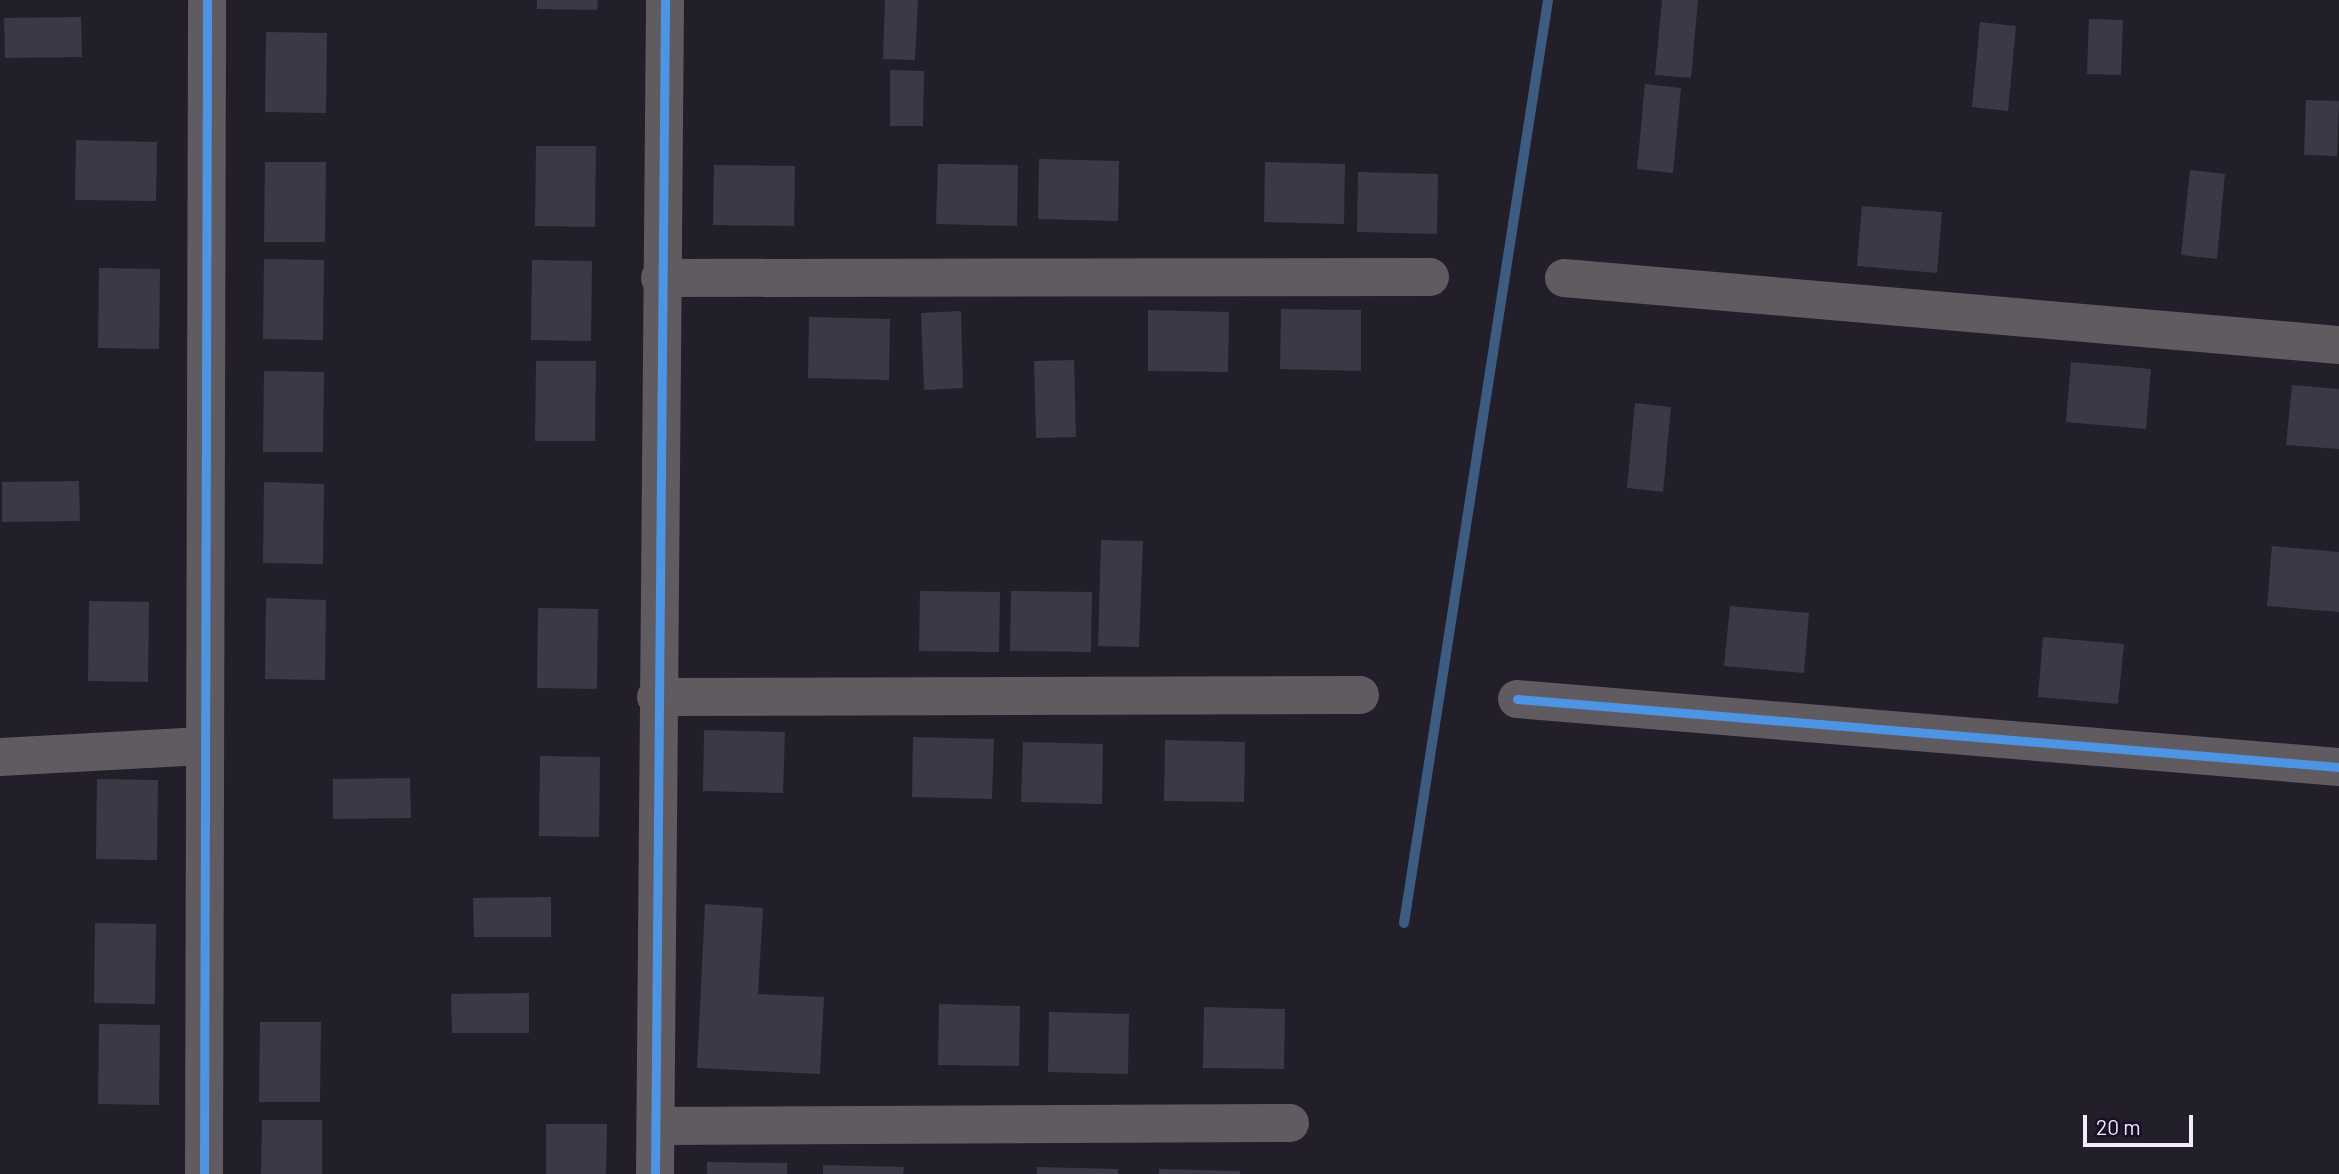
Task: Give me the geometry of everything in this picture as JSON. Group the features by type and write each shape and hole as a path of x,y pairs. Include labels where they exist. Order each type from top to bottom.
{"street":[{"path":"204,1174 207,0"},
{"path":"656,1174 656,697 665,0"},
{"path":"660,278 1430,277"},
{"path":"1564,278 2339,345"},
{"path":"656,697 1360,695"},
{"path":"1517,699 2339,767"},
{"path":"0,757 203,746"},
{"path":"656,1126 1290,1123"}],"building":[{"path":"537,0 598,0 597,10 537,9"},
{"path":"885,0 918,0 915,60 883,59"},
{"path":"1662,0 1698,0 1691,78 1655,75"},
{"path":"81,17 82,57 5,58 4,18"},
{"path":"2089,19 2123,20 2121,75 2087,74"},
{"path":"1980,22 2016,26 2008,111 1972,107"},
{"path":"266,32 327,33 326,113 265,112"},
{"path":"890,70 924,71 923,126 890,126"},
{"path":"1645,84 1681,88 1673,173 1637,169"},
{"path":"2306,100 2339,101 2337,156 2304,155"},
{"path":"76,140 157,142 156,201 75,200"},
{"path":"536,146 596,146 595,227 535,226"},
{"path":"1039,159 1119,161 1118,221 1038,219"},
{"path":"265,162 326,162 325,242 264,242"},
{"path":"1265,162 1345,164 1344,224 1264,222"},
{"path":"938,164 1018,165 1017,226 936,224"},
{"path":"714,165 795,166 794,226 713,225"},
{"path":"2190,170 2225,174 2217,259 2181,255"},
{"path":"1358,172 1438,174 1437,234 1357,232"},
{"path":"1862,206 1942,212 1937,273 1857,266"},
{"path":"264,259 324,260 323,340 263,339"},
{"path":"532,260 592,261 591,341 531,340"},
{"path":"99,268 160,269 159,349 98,348"},
{"path":"1281,309 1361,310 1361,371 1280,369"},
{"path":"1148,310 1229,312 1228,372 1148,371"},
{"path":"961,311 963,388 924,390 921,313"},
{"path":"809,317 890,319 889,380 808,378"},
{"path":"1074,360 1076,437 1036,438 1034,361"},
{"path":"536,361 596,361 595,441 535,441"},
{"path":"2071,362 2151,369 2146,429 2066,422"},
{"path":"264,371 324,372 323,452 263,452"},
{"path":"2292,385 2339,389 2339,449 2286,445"},
{"path":"1635,403 1671,407 1663,492 1627,488"},
{"path":"79,481 80,521 2,522 2,482"},
{"path":"264,482 324,484 323,564 263,563"},
{"path":"1101,540 1143,541 1139,647 1098,646"},
{"path":"2272,546 2339,552 2339,612 2267,606"},
{"path":"920,591 1000,592 999,652 919,651"},
{"path":"1011,591 1092,592 1091,652 1010,651"},
{"path":"266,598 326,600 325,680 265,679"},
{"path":"89,601 149,602 148,682 88,681"},
{"path":"1730,606 1809,613 1804,673 1724,666"},
{"path":"538,608 598,609 597,689 537,688"},
{"path":"2043,637 2124,644 2118,704 2038,697"},
{"path":"704,730 785,732 783,793 703,791"},
{"path":"913,737 994,739 992,799 912,797"},
{"path":"1165,740 1245,742 1244,802 1164,801"},
{"path":"1023,742 1103,744 1102,804 1021,802"},
{"path":"540,756 600,757 599,837 539,836"},
{"path":"410,778 411,818 333,819 333,779"},
{"path":"97,779 158,780 157,860 96,859"},
{"path":"551,897 551,937 474,937 473,898"},
{"path":"705,904 763,908 758,994 824,997 820,1074 697,1068"},
{"path":"95,923 156,924 155,1004 94,1003"},
{"path":"529,993 529,1033 452,1033 451,994"},
{"path":"939,1004 1020,1006 1019,1066 938,1065"},
{"path":"1204,1007 1285,1009 1284,1069 1203,1068"},
{"path":"1049,1012 1129,1014 1128,1074 1048,1072"},
{"path":"260,1022 321,1022 320,1102 259,1102"},
{"path":"99,1024 160,1025 159,1105 98,1104"},
{"path":"262,1120 322,1120 322,1174 261,1174"},
{"path":"546,1124 607,1124 606,1174 546,1174"},
{"path":"707,1162 787,1163 787,1174 707,1174"},
{"path":"823,1165 904,1167 903,1174 823,1174"},
{"path":"1037,1167 1118,1169 1118,1174 1037,1174"},
{"path":"1159,1169 1240,1171 1240,1174 1159,1174"}],"waterway":[{"path":"1404,923 1548,0"}],"cycle path":[{"path":"204,1174 207,0"},
{"path":"655,1174 665,0"},
{"path":"1517,699 2339,767"}]}
